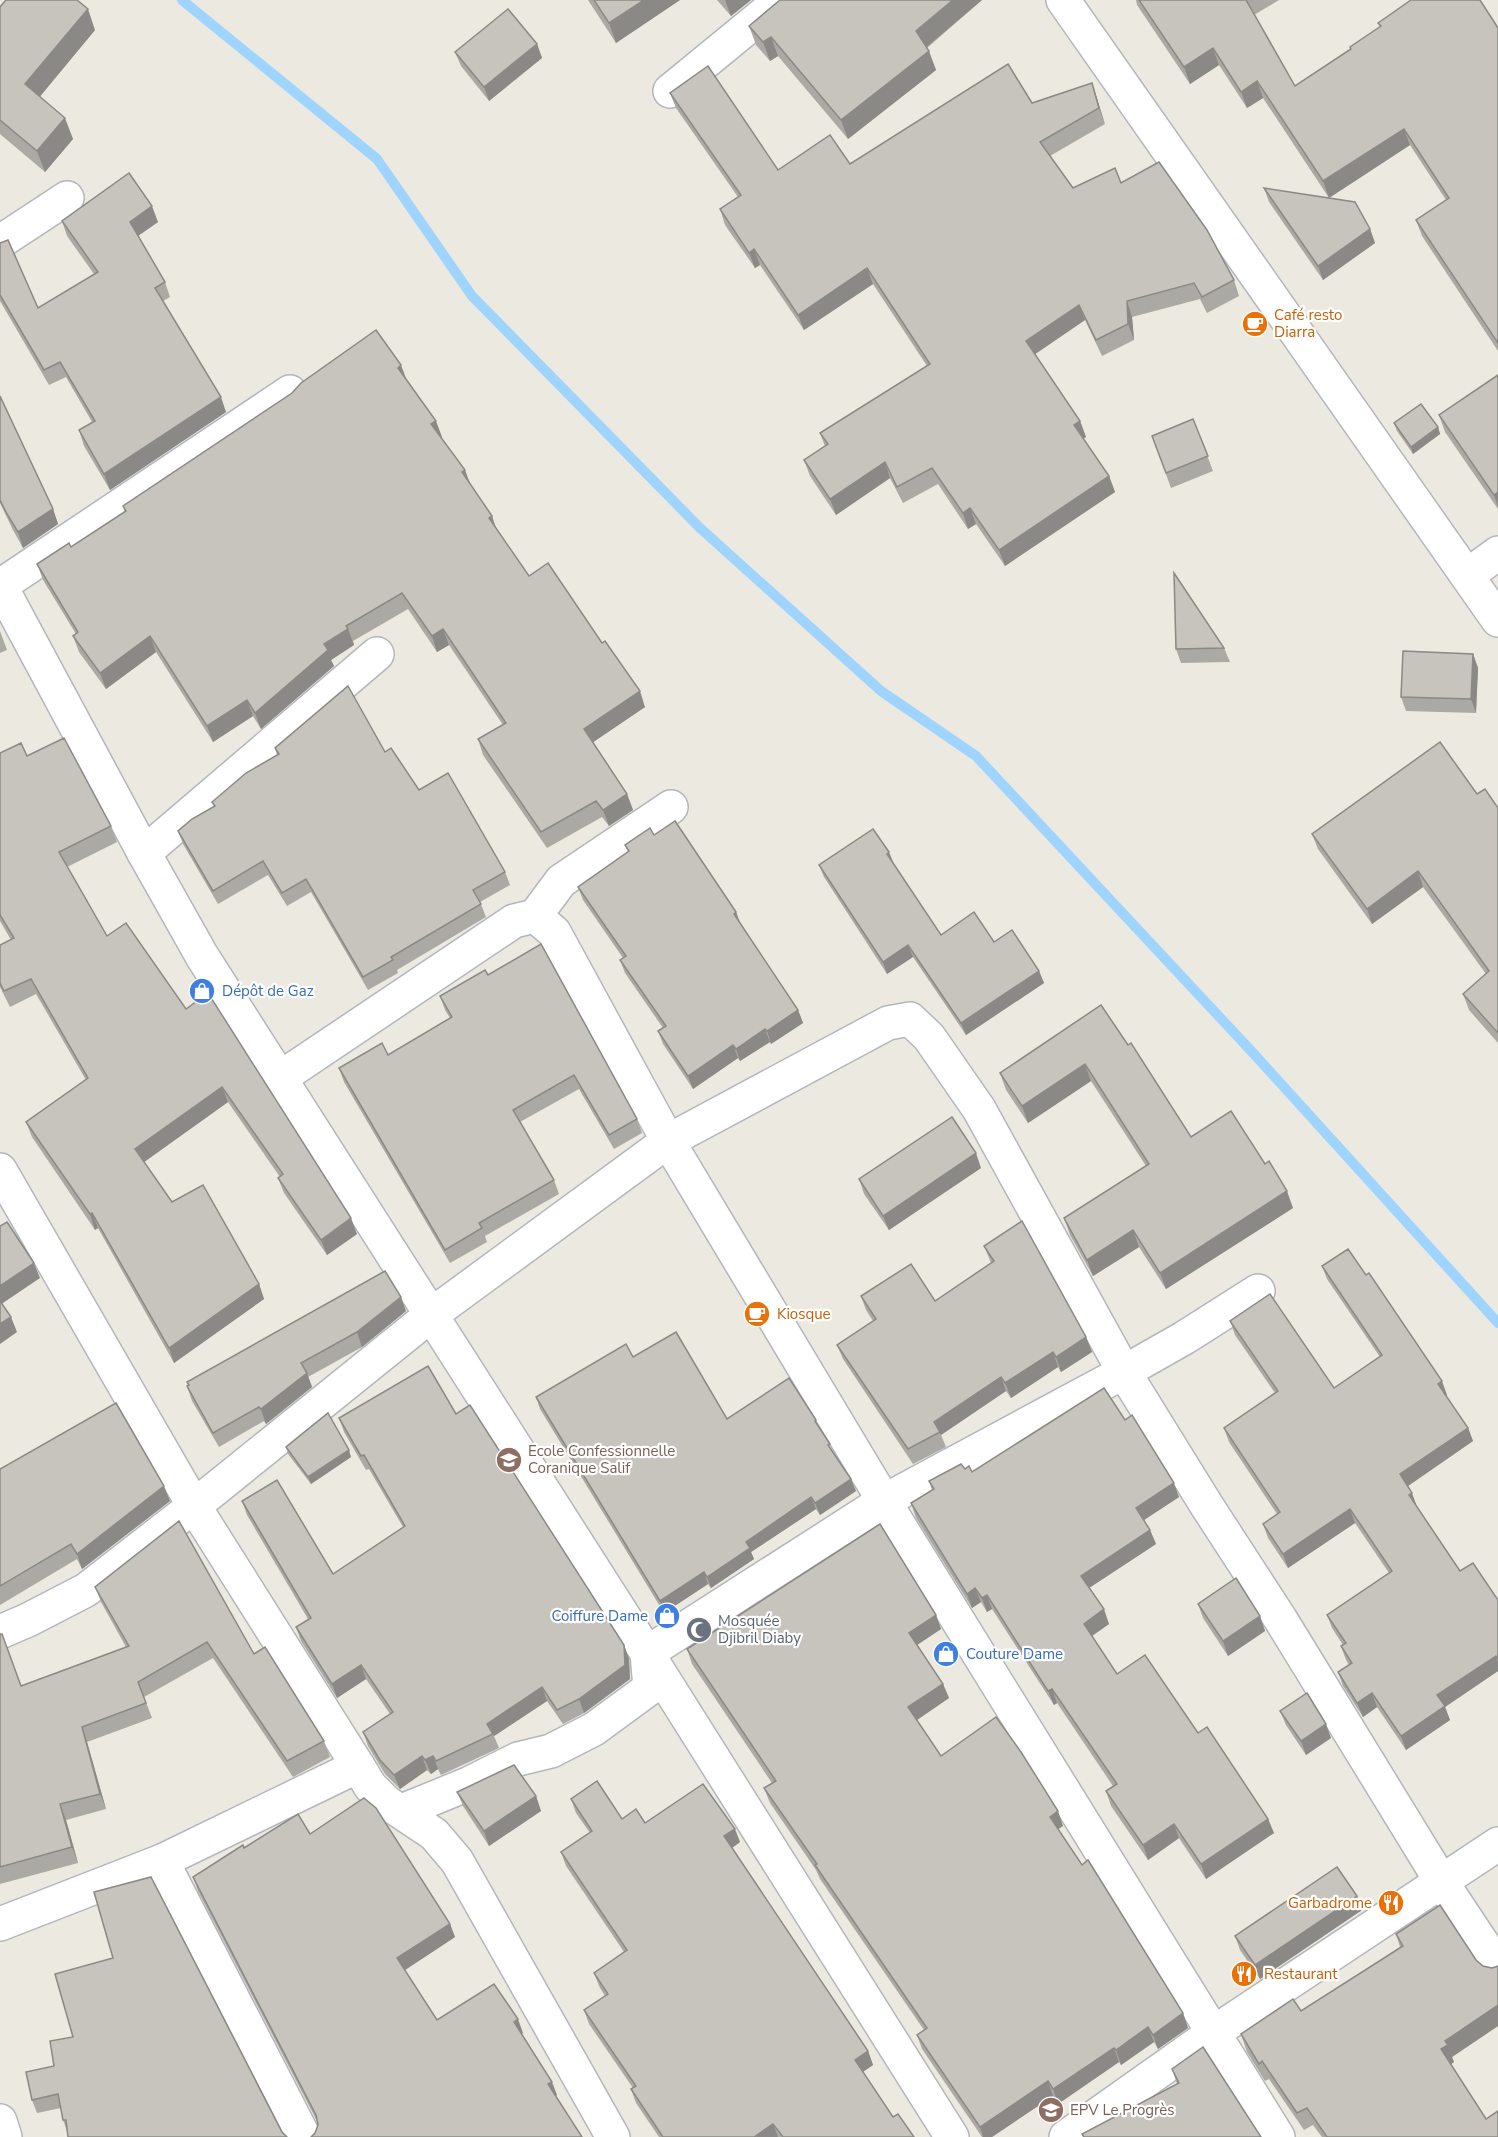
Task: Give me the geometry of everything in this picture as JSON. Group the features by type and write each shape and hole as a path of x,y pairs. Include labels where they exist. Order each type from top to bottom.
{"street":[{"path":"670,91 781,0"},
{"path":"1063,0 1498,620"},
{"path":"0,242 67,198"},
{"path":"290,392 0,586 202,956 647,1653 952,2137"},
{"path":"1467,575 1498,553"},
{"path":"144,853 377,654"},
{"path":"280,1078 514,921 535,916 561,881 671,807"},
{"path":"535,916 554,932 668,1141 884,1501 1278,2137"},
{"path":"0,1632 86,1590 194,1506 430,1315 668,1141 888,1023 910,1019 929,1037 979,1109 1124,1372 1281,1620 1441,1881 1498,1967"},
{"path":"0,1170 194,1506 370,1786 386,1802 434,1833 457,1861 614,2137"},
{"path":"647,1653 884,1501 1124,1372 1184,1338 1258,1291"},
{"path":"402,1811 468,1784 518,1759 551,1751 594,1729 650,1688 647,1653"},
{"path":"0,1924 162,1861 358,1766"},
{"path":"1066,2137 1214,2033 1498,1844"},
{"path":"162,1861 304,2137"},
{"path":"0,2121 5,2137"}],"building":[{"path":"6,0 77,0 88,9 25,84 65,118 37,151 0,120 0,7"},
{"path":"594,0 644,0 609,23"},
{"path":"780,0 953,0 916,31 929,51 841,120 771,37 763,42 749,26"},
{"path":"1139,0 1246,0 1295,86 1351,49 1350,47 1381,26 1378,23 1411,0 1480,0 1498,28 1498,343 1416,220 1449,198 1404,129 1323,181 1257,81 1241,92 1213,48 1184,67"},
{"path":"508,9 537,44 484,87 455,52"},
{"path":"1008,64 1032,103 1092,83 1099,108 1040,142 1073,188 1115,168 1121,183 1159,162 1207,230 1234,280 1202,297 1194,283 1127,301 1128,324 1096,340 1079,305 1026,341 1080,421 1074,425 1109,476 999,550 970,508 963,513 932,468 897,487 885,462 830,499 804,460 828,444 820,433 930,364 867,268 798,315 754,249 749,253 720,209 741,195 670,93 708,66 778,170 830,135 850,164"},
{"path":"129,173 152,206 130,222 165,282 155,288 221,397 104,474 79,430 95,421 60,362 44,370 0,295 0,243 8,240 38,308 98,272 62,221"},
{"path":"1264,188 1355,202 1370,229 1318,266"},
{"path":"376,330 401,365 398,368 436,421 431,424 465,470 462,472 492,516 489,518 529,576 548,563 602,643 605,641 640,691 584,729 627,794 603,810 596,801 541,832 478,739 506,723 443,629 432,636 402,593 346,626 348,629 324,644 328,650 255,713 247,700 207,726 150,636 100,673 73,636 78,632 37,564 69,543 71,547 126,511 123,506 292,393 301,383"},
{"path":"1498,375 1498,492 1494,495 1439,415"},
{"path":"0,396 53,509 18,532 0,500"},
{"path":"1421,404 1438,427 1411,447 1394,423"},
{"path":"1193,419 1208,456 1166,473 1152,436"},
{"path":"1174,573 1224,648 1176,649"},
{"path":"1403,651 1473,654 1471,699 1401,697"},
{"path":"348,686 385,752 391,748 419,790 448,773 505,872 473,890 481,904 391,957 393,960 363,977 306,879 282,893 263,861 213,891 178,831 192,819 215,806 212,802 246,773 279,754 275,748"},
{"path":"64,738 111,826 59,852 107,936 126,923 186,1009 208,993 351,1218 321,1240 278,1178 283,1174 222,1087 135,1149 172,1202 203,1185 259,1284 169,1348 92,1213 90,1214 26,1122 88,1078 31,979 4,991 0,983 0,945 14,938 0,915 0,753 21,743 27,756"},
{"path":"1440,742 1477,794 1485,789 1498,808 1498,1033 1463,994 1489,971 1418,871 1367,909 1312,834"},
{"path":"675,821 798,1010 736,1049 733,1045 688,1076 658,1031 666,1026 620,960 626,956 578,887 629,851 625,845 650,828 654,835"},
{"path":"873,829 941,935 974,912 994,942 1012,930 1039,971 961,1023 908,945 883,962 819,865"},
{"path":"541,944 637,1119 609,1135 574,1075 513,1110 554,1180 479,1223 482,1228 445,1250 339,1068 382,1043 388,1055 452,1017 440,996 485,970 488,975"},
{"path":"1101,1005 1128,1045 1131,1043 1191,1137 1231,1111 1265,1164 1269,1161 1287,1191 1160,1273 1133,1230 1087,1260 1064,1218 1149,1164 1085,1064 1022,1106 1000,1073"},
{"path":"952,1117 976,1153 883,1216 859,1179"},
{"path":"1022,1221 1086,1337 1056,1357 1053,1352 1005,1383 1001,1377 934,1422 940,1432 908,1449 837,1345 876,1319 861,1296 911,1264 935,1301 994,1261 984,1246"},
{"path":"7,1222 34,1263 0,1286 0,1226"},
{"path":"1348,1249 1366,1275 1369,1273 1442,1381 1438,1384 1468,1428 1400,1474 1412,1493 1409,1495 1460,1571 1473,1563 1498,1600 1498,1659 1496,1656 1437,1695 1445,1706 1401,1736 1372,1693 1357,1703 1338,1672 1352,1663 1341,1646 1346,1643 1327,1615 1392,1571 1350,1509 1283,1554 1263,1524 1280,1512 1224,1428 1278,1391 1230,1321 1270,1294 1334,1388 1382,1355 1322,1266"},
{"path":"385,1271 401,1297 357,1332 301,1363 307,1373 261,1409 259,1407 213,1433 187,1386 189,1385 187,1382"},
{"path":"0,1301 11,1317 0,1324"},
{"path":"676,1332 727,1419 789,1378 830,1444 828,1445 851,1479 815,1503 811,1497 746,1542 750,1548 707,1577 704,1572 660,1601 536,1397 626,1344 633,1357"},
{"path":"428,1366 456,1414 470,1405 624,1645 625,1665 579,1699 557,1710 542,1687 487,1724 493,1734 436,1761 433,1756 425,1760 422,1756 394,1775 380,1760 363,1732 393,1712 361,1665 332,1684 296,1627 311,1618 242,1501 277,1480 333,1574 405,1526 364,1455 361,1456 339,1418"},
{"path":"1104,1388 1125,1420 1132,1415 1174,1483 1136,1508 1150,1530 1081,1576 1104,1609 1084,1624 1117,1674 1145,1655 1198,1733 1207,1727 1268,1819 1201,1864 1174,1824 1143,1845 1106,1791 1117,1784 1052,1689 1048,1691 987,1595 982,1598 975,1588 967,1594 911,1503 934,1489 929,1481 961,1464 965,1469 969,1466 972,1472"},
{"path":"116,1403 164,1486 77,1554 71,1544 0,1586 0,1469"},
{"path":"328,1413 349,1450 308,1477 286,1447"},
{"path":"179,1521 254,1654 265,1647 324,1741 287,1761 207,1642 138,1682 146,1703 82,1727 100,1794 60,1804 72,1847 0,1867 0,1634 2,1634 21,1686 129,1646 95,1587"},
{"path":"880,1524 936,1615 909,1633 943,1684 908,1707 941,1756 996,1717 1058,1811 1050,1817 1082,1865 1088,1860 1183,2013 1153,2035 1148,2027 1053,2089 1048,2081 980,2127 917,2035 927,2028 764,1788 776,1781 687,1649"},
{"path":"1236,1578 1260,1616 1223,1641 1198,1604"},
{"path":"1307,1693 1326,1724 1301,1741 1280,1711"},
{"path":"514,1765 536,1796 484,1831 457,1792"},
{"path":"597,1781 622,1819 636,1809 645,1823 703,1784 735,1829 724,1836 868,2051 855,2060 893,2117 898,2114 914,2137 783,2137 773,2124 754,2137 663,2137 631,2089 636,2086 584,2010 608,1994 594,1973 627,1950 561,1852 592,1831 571,1799"},
{"path":"364,1798 376,1808 450,1924 397,1958 437,2020 494,1984 518,2019 514,2022 552,2082 548,2084 582,2137 311,2137 318,2125 316,2115 193,1877 298,1814 310,1834"},
{"path":"1337,1867 1357,1896 1255,1965 1235,1936"},
{"path":"151,1877 282,2132 287,2137 68,2137 66,2120 63,2120 58,2094 32,2100 26,2072 54,2066 50,2041 73,2037 55,1974 113,1958 94,1892"},
{"path":"1440,1905 1476,1960 1483,1966 1492,1968 1498,1966 1498,2005 1445,2041 1448,2045 1441,2049 1486,2119 1498,2111 1498,2137 1327,2137 1307,2108 1297,2113 1262,2061 1259,2064 1241,2034 1293,1999 1301,2011 1403,1946 1396,1934"},
{"path":"1203,2047 1261,2137 1084,2137 1082,2134 1179,2083 1172,2069"}],"waterway":[{"path":"182,0 377,159 472,296 700,528 881,691 976,756 1254,1054 1498,1323"}],"place":[{"name":"Café resto Diarra","path":"1255,324"},
{"name":"Dépôt de Gaz","path":"202,991"},
{"name":"Kiosque","path":"757,1314"},
{"name":"Ecole Confessionnelle Coranique Salif","path":"509,1460"},
{"name":"Coiffure Dame","path":"667,1616"},
{"name":"Mosquée Djibril Diaby","path":"699,1630"},
{"name":"Couture Dame","path":"946,1654"},
{"name":"Garbadrome","path":"1391,1903"},
{"name":"Restaurant","path":"1244,1974"},
{"name":"EPV Le Progrès","path":"1051,2110"}]}
